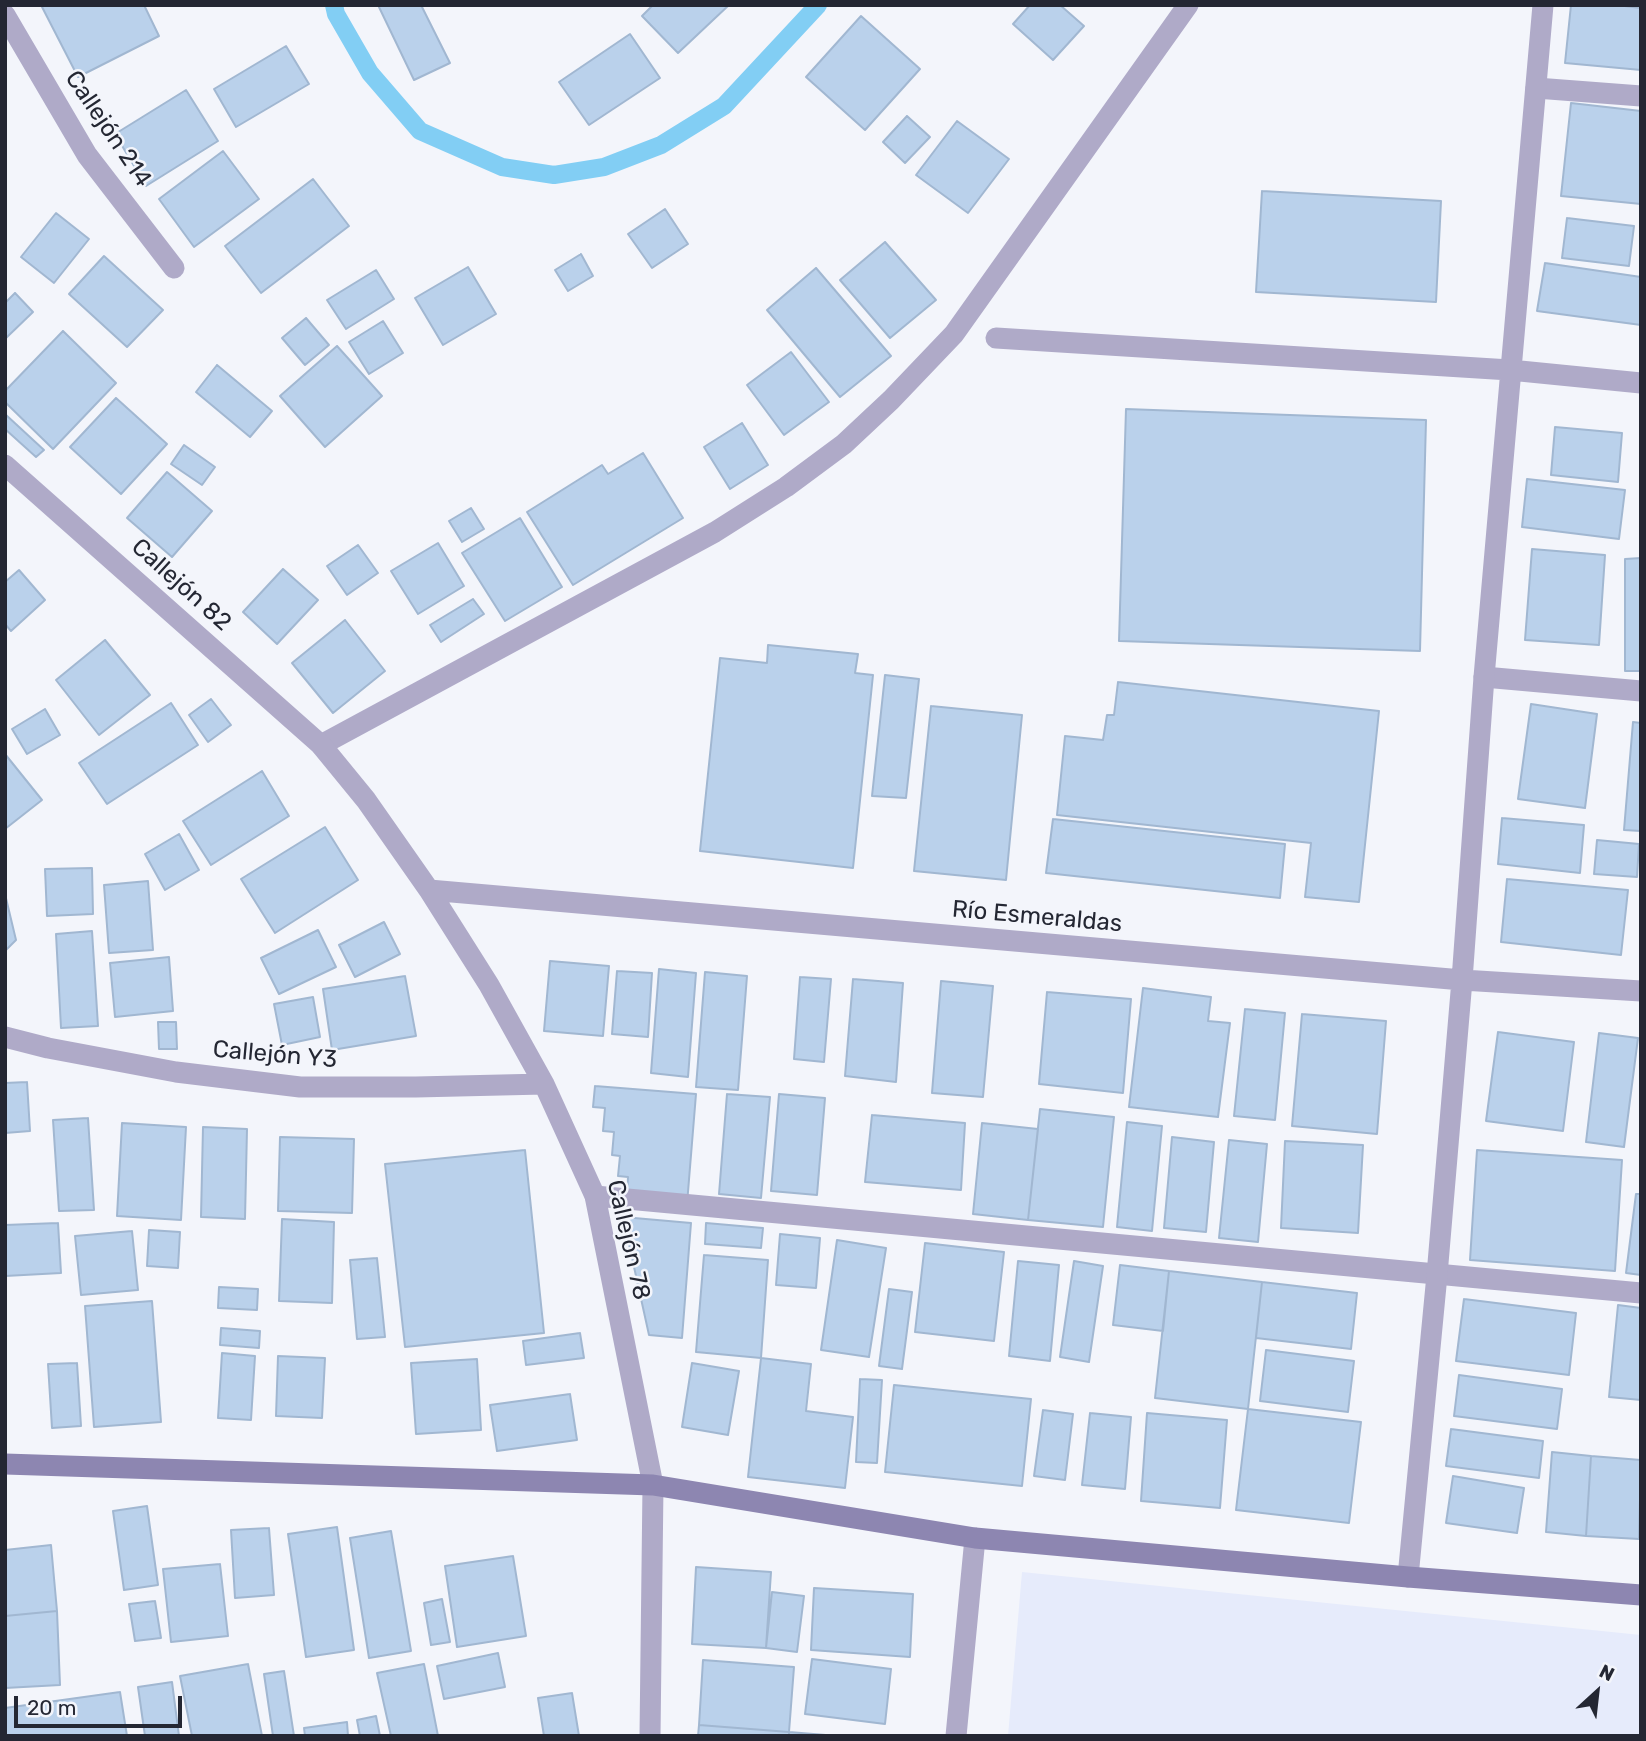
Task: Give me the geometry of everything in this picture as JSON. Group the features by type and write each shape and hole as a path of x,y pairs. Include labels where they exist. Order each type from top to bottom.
{"street":[{"path":"321,745 715,532 786,487 844,444 891,400 954,334 1188,5"},
{"path":"1408,1577 1437,1275 1484,677 1543,5"},
{"name":"Callejón 214","path":"5,15 87,155 174,268"},
{"path":"1536,88 1641,96"},
{"path":"996,338 1510,370 1641,383"},
{"name":"Callejón 82","path":"5,465 321,745"},
{"path":"1484,677 1641,691"},
{"name":"Callejón 78","path":"321,745 366,800 429,890 489,985 544,1084 595,1196 653,1485 650,1736"},
{"name":"Río Esmeraldas","path":"429,890 1462,980 1641,991"},
{"name":"Callejón Y3","path":"5,1037 48,1048 176,1072 300,1087 544,1084"},
{"path":"595,1196 1641,1293"},
{"path":"5,1464 653,1485 975,1538 1641,1595"},
{"path":"956,1736 975,1538"}],"shaded area":[{"path":"1022,1572 1641,1635 1641,1736 1008,1736"}],"building":[{"path":"41,5 144,5 159,36 78,77"},
{"path":"378,5 421,5 450,63 414,80"},
{"path":"653,5 729,5 678,53 642,16"},
{"path":"1030,5 1060,5 1084,26 1053,60 1013,24"},
{"path":"1571,5 1641,8 1641,70 1565,63"},
{"path":"861,16 920,69 865,130 806,77"},
{"path":"630,34 660,78 589,125 559,82"},
{"path":"286,46 309,84 236,127 214,89"},
{"path":"186,90 218,141 146,186 115,134"},
{"path":"1571,103 1641,111 1641,204 1561,196"},
{"path":"907,116 930,137 905,163 883,142"},
{"path":"957,121 1009,159 968,213 916,175"},
{"path":"223,151 259,199 194,247 159,199"},
{"path":"313,179 349,226 261,293 225,246"},
{"path":"1262,191 1441,201 1436,302 1256,292"},
{"path":"665,209 688,244 652,268 628,234"},
{"path":"56,213 89,239 54,283 21,257"},
{"path":"1567,218 1634,226 1629,266 1562,258"},
{"path":"885,242 936,300 890,338 840,280"},
{"path":"581,254 593,276 568,291 555,270"},
{"path":"104,256 163,310 127,347 69,294"},
{"path":"1545,263 1641,277 1641,325 1537,311"},
{"path":"468,267 496,314 443,345 415,298"},
{"path":"816,268 891,356 840,397 767,310"},
{"path":"376,270 394,299 346,329 327,300"},
{"path":"15,293 33,312 5,339 5,303"},
{"path":"306,318 329,345 305,365 282,338"},
{"path":"383,321 403,353 369,374 349,342"},
{"path":"63,331 116,383 53,449 5,402 5,391"},
{"path":"337,346 382,396 325,447 280,396"},
{"path":"791,352 829,402 784,435 747,385"},
{"path":"217,365 272,411 250,437 196,392"},
{"path":"116,398 167,444 121,494 70,447"},
{"path":"1126,409 1426,420 1420,651 1119,641"},
{"path":"5,414 44,450 36,457 5,429"},
{"path":"742,423 768,465 730,489 704,447"},
{"path":"1555,427 1622,433 1618,482 1551,475"},
{"path":"184,445 215,467 202,485 171,464"},
{"path":"643,453 683,518 573,585 527,512 602,465 608,474"},
{"path":"167,472 212,511 172,557 127,518"},
{"path":"1527,479 1625,490 1619,539 1522,527"},
{"path":"471,508 484,529 462,542 449,521"},
{"path":"520,518 562,587 505,621 462,553"},
{"path":"438,543 464,586 418,614 391,571"},
{"path":"358,545 378,573 347,595 327,566"},
{"path":"1532,549 1605,555 1599,645 1525,640"},
{"path":"1641,558 1641,671 1625,671 1625,559"},
{"path":"283,569 318,600 277,644 243,612"},
{"path":"19,570 45,600 11,631 5,624 5,582"},
{"path":"473,599 484,614 441,642 430,625"},
{"path":"345,620 385,671 333,713 292,663"},
{"path":"105,640 150,695 99,735 56,680"},
{"path":"768,645 858,654 855,673 873,675 853,868 700,851 720,658 767,663"},
{"path":"885,675 919,679 906,798 872,796"},
{"path":"1118,682 1379,711 1359,902 1305,897 1311,843 1057,815 1065,736 1103,740 1107,715 1114,715"},
{"path":"211,699 231,725 208,742 189,715"},
{"path":"171,703 198,745 107,804 79,763"},
{"path":"1531,704 1597,714 1585,808 1518,799"},
{"path":"931,706 1022,715 1006,880 914,871"},
{"path":"45,709 60,735 27,754 12,729"},
{"path":"1633,722 1641,723 1641,831 1624,830"},
{"path":"5,754 42,800 5,829"},
{"path":"262,771 289,816 211,865 183,821"},
{"path":"1502,818 1584,825 1580,873 1498,864"},
{"path":"1053,819 1285,844 1280,898 1046,873"},
{"path":"325,827 358,880 275,933 241,879"},
{"path":"179,834 199,870 165,890 145,854"},
{"path":"1597,840 1639,844 1637,877 1594,874"},
{"path":"92,868 93,914 47,916 45,869"},
{"path":"1507,879 1628,890 1621,955 1501,942"},
{"path":"148,881 153,950 109,953 104,885"},
{"path":"5,894 16,940 5,951"},
{"path":"384,922 400,954 355,977 339,945"},
{"path":"318,930 336,967 279,994 261,958"},
{"path":"92,931 98,1026 61,1028 56,934"},
{"path":"169,957 173,1011 115,1017 110,963"},
{"path":"550,961 609,966 603,1036 544,1031"},
{"path":"659,969 696,973 688,1077 651,1073"},
{"path":"617,971 652,973 648,1037 612,1034"},
{"path":"705,972 747,976 738,1090 696,1087"},
{"path":"405,976 416,1036 332,1050 323,989"},
{"path":"800,977 831,979 824,1062 794,1059"},
{"path":"853,979 903,983 896,1082 845,1076"},
{"path":"941,981 993,986 983,1097 932,1093"},
{"path":"1143,988 1211,997 1208,1021 1230,1023 1218,1117 1129,1107"},
{"path":"1047,992 1131,999 1123,1093 1039,1084"},
{"path":"313,997 320,1037 282,1045 274,1004"},
{"path":"1245,1009 1285,1013 1275,1120 1234,1116"},
{"path":"1302,1014 1386,1021 1377,1134 1292,1126"},
{"path":"158,1022 176,1022 177,1049 159,1049"},
{"path":"1498,1032 1574,1042 1563,1131 1486,1121"},
{"path":"1599,1033 1638,1038 1624,1147 1586,1142"},
{"path":"27,1082 30,1131 5,1133 5,1083"},
{"path":"595,1086 696,1094 687,1204 627,1198 628,1177 618,1176 620,1156 612,1155 614,1132 603,1131 605,1108 593,1107"},
{"path":"727,1094 770,1097 761,1198 719,1194"},
{"path":"779,1094 825,1098 817,1195 771,1191"},
{"path":"1040,1109 1114,1117 1103,1227 1028,1220"},
{"path":"872,1115 965,1123 961,1190 865,1182"},
{"path":"88,1118 94,1210 59,1211 53,1120"},
{"path":"1127,1122 1162,1126 1152,1231 1117,1227"},
{"path":"122,1123 186,1127 181,1220 117,1216"},
{"path":"982,1123 1038,1129 1028,1220 973,1214"},
{"path":"203,1127 247,1129 245,1219 201,1217"},
{"path":"280,1137 354,1139 352,1213 278,1211"},
{"path":"1172,1137 1214,1142 1206,1232 1164,1228"},
{"path":"1229,1140 1267,1144 1258,1242 1219,1238"},
{"path":"1285,1141 1363,1145 1358,1233 1281,1228"},
{"path":"525,1150 544,1333 405,1347 385,1164"},
{"path":"1477,1150 1622,1160 1615,1271 1470,1260"},
{"path":"1636,1194 1641,1194 1641,1275 1626,1273"},
{"path":"623,1217 691,1223 682,1338 649,1335"},
{"path":"282,1219 334,1222 332,1303 279,1301"},
{"path":"58,1223 61,1273 5,1276 5,1225"},
{"path":"706,1223 763,1228 761,1248 705,1244"},
{"path":"149,1230 180,1232 178,1268 147,1266"},
{"path":"132,1231 138,1290 81,1295 75,1236"},
{"path":"780,1234 820,1238 816,1288 776,1285"},
{"path":"837,1240 886,1248 869,1357 821,1350"},
{"path":"925,1243 1004,1252 994,1341 915,1332"},
{"path":"704,1255 768,1260 761,1358 696,1352"},
{"path":"377,1258 385,1337 357,1339 350,1260"},
{"path":"1018,1261 1059,1265 1050,1361 1009,1356"},
{"path":"1074,1261 1103,1266 1089,1362 1060,1357"},
{"path":"1120,1265 1169,1271 1163,1331 1113,1325"},
{"path":"1169,1271 1262,1282 1248,1409 1155,1398"},
{"path":"1262,1282 1357,1293 1351,1349 1256,1338"},
{"path":"219,1287 258,1289 257,1310 218,1308"},
{"path":"889,1289 912,1292 902,1369 879,1366"},
{"path":"1464,1299 1576,1313 1569,1375 1456,1361"},
{"path":"152,1301 161,1422 94,1427 85,1306"},
{"path":"1618,1305 1641,1308 1641,1400 1609,1397"},
{"path":"221,1328 260,1331 259,1348 220,1345"},
{"path":"580,1333 584,1358 526,1365 523,1341"},
{"path":"1266,1350 1354,1361 1348,1412 1260,1401"},
{"path":"222,1353 255,1356 251,1420 218,1418"},
{"path":"278,1356 325,1358 322,1418 276,1416"},
{"path":"761,1358 811,1364 806,1411 853,1417 845,1488 748,1477"},
{"path":"477,1359 481,1430 416,1434 411,1363"},
{"path":"77,1363 81,1426 52,1428 48,1364"},
{"path":"692,1363 739,1371 728,1435 682,1427"},
{"path":"1459,1375 1562,1389 1557,1429 1454,1416"},
{"path":"860,1379 882,1380 877,1463 856,1462"},
{"path":"894,1385 1031,1399 1022,1486 885,1472"},
{"path":"570,1394 577,1440 497,1451 490,1405"},
{"path":"1248,1409 1361,1422 1349,1523 1236,1510"},
{"path":"1043,1410 1073,1414 1065,1480 1034,1476"},
{"path":"1090,1413 1131,1417 1125,1489 1082,1485"},
{"path":"1147,1413 1227,1420 1220,1508 1141,1501"},
{"path":"1451,1429 1543,1441 1539,1478 1446,1466"},
{"path":"1552,1452 1591,1456 1586,1536 1546,1532"},
{"path":"1591,1456 1641,1460 1639,1539 1586,1536"},
{"path":"1453,1476 1524,1488 1517,1533 1446,1523"},
{"path":"147,1506 158,1585 124,1590 113,1511"},
{"path":"337,1527 354,1650 306,1657 288,1534"},
{"path":"269,1528 274,1595 235,1598 231,1530"},
{"path":"391,1531 411,1651 369,1658 350,1538"},
{"path":"51,1545 57,1611 5,1616 5,1550"},
{"path":"513,1556 526,1636 457,1647 445,1566"},
{"path":"220,1564 228,1636 171,1642 163,1569"},
{"path":"696,1567 771,1572 766,1648 692,1644"},
{"path":"814,1588 913,1594 910,1657 811,1650"},
{"path":"772,1592 804,1596 797,1652 766,1648"},
{"path":"442,1599 450,1642 431,1645 424,1603"},
{"path":"155,1601 161,1638 135,1641 129,1604"},
{"path":"57,1611 60,1685 5,1688 5,1616"},
{"path":"498,1653 505,1687 444,1699 437,1666"},
{"path":"812,1659 891,1669 885,1724 805,1714"},
{"path":"703,1660 794,1667 789,1732 699,1725"},
{"path":"248,1664 262,1736 192,1736 180,1676"},
{"path":"424,1664 438,1736 391,1736 377,1673"},
{"path":"284,1671 294,1736 273,1736 264,1674"},
{"path":"172,1682 179,1736 145,1736 138,1687"},
{"path":"120,1692 127,1736 5,1736 5,1708"},
{"path":"572,1693 579,1736 544,1736 538,1698"},
{"path":"376,1716 380,1736 360,1736 357,1720"},
{"path":"347,1722 348,1736 305,1736 304,1728"},
{"path":"699,1725 789,1732 789,1736 698,1736"},
{"path":"789,1732 838,1736 789,1736"}],"waterway":[{"path":"334,5 336,14 370,73 420,131 502,167 554,175 604,167 661,145 724,106 818,5"}]}
